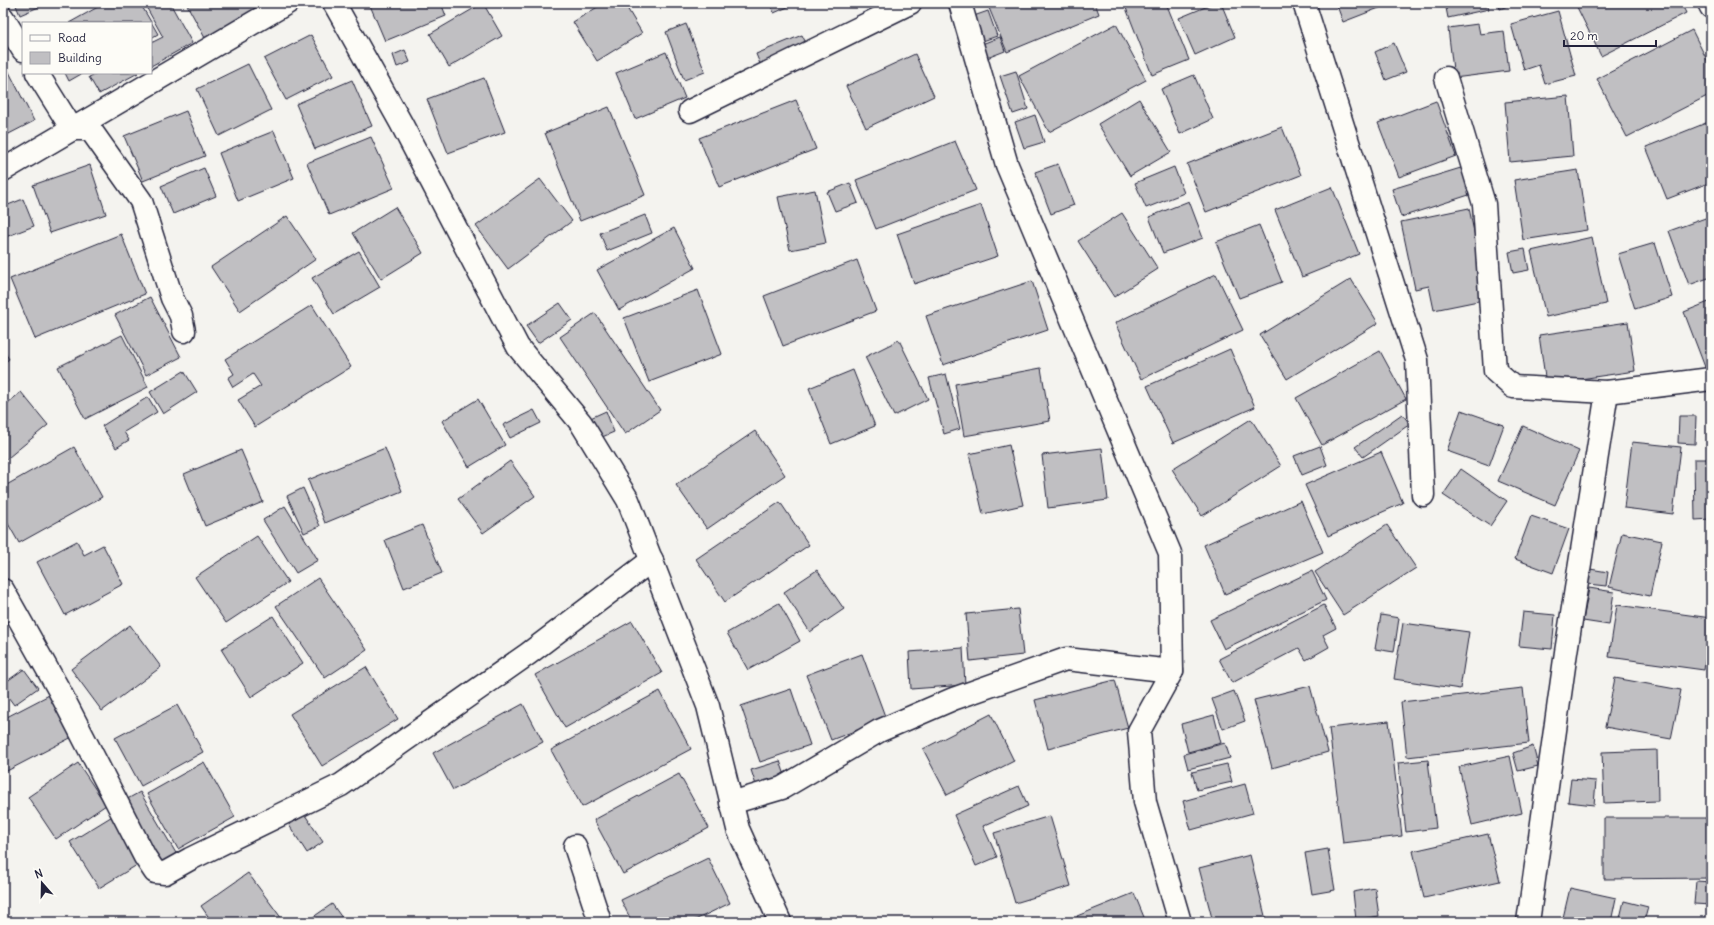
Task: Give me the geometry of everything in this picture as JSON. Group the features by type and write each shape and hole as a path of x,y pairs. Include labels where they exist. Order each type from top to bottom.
{"street":[{"path":"3,170 287,3"},
{"path":"334,3 401,123 518,347 581,423 628,500 708,706 738,829 780,922"},
{"path":"690,111 910,3"},
{"path":"960,3 1007,165 1170,553 1172,671 1139,731 1145,802 1180,922"},
{"path":"1304,3 1418,360 1423,495"},
{"path":"1709,3 1711,7"},
{"path":"3,18 22,48"},
{"path":"38,74 72,129"},
{"path":"1446,78 1484,204 1495,371 1513,387 1607,392 1711,379"},
{"path":"72,129 90,129 141,201 172,298 181,316 184,331"},
{"path":"1528,922 1566,652 1607,392"},
{"path":"3,590 59,690 145,857 155,872 165,873 190,859 341,784 528,654 652,560"},
{"path":"731,803 782,788 879,731 946,702 1066,659 1172,671"},
{"path":"575,846 600,922"}],"building":[{"path":"15,3 48,3 20,15"},
{"path":"105,3 140,3 151,22 71,22"},
{"path":"144,3 170,3 192,43 152,65 152,42 163,37"},
{"path":"186,3 270,3 205,38"},
{"path":"369,3 441,3 446,16 385,41"},
{"path":"483,3 502,36 449,67 430,34"},
{"path":"604,3 624,3 642,33 597,61 573,22"},
{"path":"770,3 797,3 774,13"},
{"path":"987,3 1095,3 1099,14 1007,52"},
{"path":"1139,3 1166,3 1189,60 1152,75 1126,8"},
{"path":"1215,3 1221,3 1235,37 1195,55 1179,18"},
{"path":"1336,3 1392,3 1343,22"},
{"path":"1445,3 1487,3 1489,9 1448,18"},
{"path":"1498,3 1515,3 1500,9"},
{"path":"1575,3 1681,3 1686,13 1601,56"},
{"path":"988,11 997,36 980,42 971,17"},
{"path":"1558,11 1576,76 1545,84 1539,65 1524,70 1511,24"},
{"path":"152,24 158,34 152,37"},
{"path":"686,24 705,72 684,80 666,32"},
{"path":"1116,24 1146,80 1049,132 1019,76"},
{"path":"1478,24 1480,34 1504,31 1509,71 1454,78 1448,28"},
{"path":"1692,30 1711,68 1711,94 1627,137 1597,79"},
{"path":"311,35 333,76 286,100 264,59"},
{"path":"802,35 809,49 762,69 756,54"},
{"path":"1000,37 1005,51 987,58 982,44"},
{"path":"1394,43 1406,72 1386,80 1375,52"},
{"path":"405,50 410,62 397,67 393,55"},
{"path":"666,52 685,98 635,119 616,73"},
{"path":"915,54 934,96 866,128 846,86"},
{"path":"5,64 34,121 3,137 3,65"},
{"path":"248,64 271,110 219,136 197,89"},
{"path":"1016,71 1028,109 1013,114 1000,76"},
{"path":"66,74 81,74 69,81"},
{"path":"95,74 136,74 99,94 89,77"},
{"path":"1194,75 1213,119 1180,134 1161,89"},
{"path":"484,78 505,132 448,153 427,99"},
{"path":"352,80 372,126 315,149 296,104"},
{"path":"1568,96 1573,156 1510,162 1505,102"},
{"path":"1139,99 1171,152 1130,176 1098,124"},
{"path":"796,100 816,149 719,187 699,138"},
{"path":"1436,101 1456,156 1399,177 1378,123"},
{"path":"609,107 645,195 580,221 545,133"},
{"path":"186,111 205,156 143,181 124,136"},
{"path":"1035,115 1044,142 1024,148 1015,122"},
{"path":"1711,121 1711,182 1667,199 1646,147"},
{"path":"1282,127 1301,175 1206,212 1187,164"},
{"path":"274,131 294,178 238,201 219,153"},
{"path":"371,137 394,188 329,215 307,163"},
{"path":"955,141 976,190 876,229 856,180"},
{"path":"1058,164 1074,205 1051,214 1035,172"},
{"path":"90,165 106,214 50,233 33,185"},
{"path":"1174,167 1184,193 1146,208 1135,183"},
{"path":"1464,167 1472,194 1401,217 1392,189"},
{"path":"204,168 216,196 173,214 161,186"},
{"path":"1578,170 1587,230 1523,240 1514,180"},
{"path":"540,179 572,221 508,269 476,226"},
{"path":"850,183 858,203 835,211 827,192"},
{"path":"1332,187 1359,254 1302,277 1275,210"},
{"path":"815,190 826,243 790,250 778,197"},
{"path":"23,199 34,226 3,238 3,207"},
{"path":"1189,201 1203,238 1163,253 1149,217"},
{"path":"981,205 998,256 914,284 897,234"},
{"path":"395,207 423,253 381,279 353,233"},
{"path":"1469,208 1488,299 1434,310 1429,286 1415,289 1401,222"},
{"path":"1122,213 1158,269 1114,297 1078,241"},
{"path":"645,215 652,233 607,251 600,233"},
{"path":"287,216 316,259 240,311 211,267"},
{"path":"1711,216 1711,277 1689,285 1669,231"},
{"path":"1259,225 1282,282 1239,298 1216,242"},
{"path":"674,228 695,268 619,310 597,270"},
{"path":"121,234 145,294 35,339 10,279"},
{"path":"1592,237 1606,304 1546,317 1531,251"},
{"path":"1655,243 1672,297 1635,309 1618,254"},
{"path":"1525,249 1529,270 1513,273 1509,252"},
{"path":"359,251 380,287 334,314 312,278"},
{"path":"857,260 876,311 783,346 764,296"},
{"path":"1216,274 1243,330 1141,379 1115,323"},
{"path":"1351,279 1378,323 1287,379 1260,335"},
{"path":"1032,281 1048,330 943,365 926,316"},
{"path":"698,290 722,354 649,382 624,318"},
{"path":"150,297 181,357 146,375 115,315"},
{"path":"1711,301 1711,374 1708,375 1684,312"},
{"path":"560,303 572,320 538,343 526,326"},
{"path":"312,305 351,367 255,427 238,400 261,386 253,374 233,387 228,378 234,374 225,359"},
{"path":"595,313 660,410 625,434 560,337"},
{"path":"1628,322 1635,371 1546,384 1539,335"},
{"path":"122,335 148,387 85,419 58,367"},
{"path":"899,340 928,399 894,416 865,357"},
{"path":"1230,349 1255,407 1173,443 1147,386"},
{"path":"3,350 9,359 3,364"},
{"path":"1380,351 1406,399 1322,445 1296,398"},
{"path":"1041,368 1050,421 964,436 955,384"},
{"path":"853,370 875,426 831,444 809,388"},
{"path":"184,371 197,392 163,414 150,392"},
{"path":"946,374 960,429 944,434 929,378"},
{"path":"21,392 48,425 3,462 3,407"},
{"path":"148,397 157,412 124,432 129,440 116,448 102,426"},
{"path":"478,399 505,445 469,467 442,421"},
{"path":"534,410 541,423 510,438 503,425"},
{"path":"1461,410 1504,425 1489,466 1447,451"},
{"path":"606,411 614,432 595,440 586,420"},
{"path":"1402,414 1410,424 1363,457 1355,447"},
{"path":"1679,416 1696,416 1695,444 1678,443"},
{"path":"1251,419 1281,466 1202,516 1172,469"},
{"path":"1523,426 1579,451 1555,505 1498,481"},
{"path":"755,431 785,475 707,529 676,485"},
{"path":"1632,442 1681,447 1673,514 1624,508"},
{"path":"1009,445 1023,505 983,514 969,454"},
{"path":"1320,446 1327,465 1302,475 1294,456"},
{"path":"74,447 102,497 19,543 3,515 3,487"},
{"path":"385,448 402,491 325,523 308,480"},
{"path":"1102,448 1108,500 1048,508 1042,455"},
{"path":"241,450 263,502 205,526 184,474"},
{"path":"1381,452 1403,503 1328,536 1305,485"},
{"path":"1694,459 1711,459 1711,519 1695,520"},
{"path":"510,461 535,496 483,533 458,499"},
{"path":"1461,469 1507,501 1490,526 1443,495"},
{"path":"303,488 320,526 304,533 287,496"},
{"path":"1301,501 1323,552 1225,594 1204,545"},
{"path":"780,502 809,545 725,602 696,559"},
{"path":"285,506 318,560 296,573 263,520"},
{"path":"1531,516 1569,529 1553,573 1515,559"},
{"path":"422,525 442,573 404,588 385,540"},
{"path":"1387,525 1416,568 1343,615 1315,572"},
{"path":"1622,533 1662,541 1650,596 1609,587"},
{"path":"257,536 288,582 226,623 195,577"},
{"path":"77,541 84,555 103,545 123,584 65,615 37,562"},
{"path":"1590,569 1608,572 1606,586 1588,584"},
{"path":"817,570 844,609 810,632 784,592"},
{"path":"1312,571 1326,600 1224,649 1210,620"},
{"path":"318,578 367,650 325,678 276,606"},
{"path":"1589,588 1614,592 1609,625 1583,621"},
{"path":"779,603 800,641 748,670 727,633"},
{"path":"1324,605 1336,628 1323,635 1329,647 1306,660 1299,648 1232,683 1219,659"},
{"path":"1617,605 1711,618 1704,670 1609,657"},
{"path":"1018,609 1023,655 970,661 966,614"},
{"path":"1523,612 1555,615 1552,649 1519,646"},
{"path":"1381,615 1399,618 1394,652 1375,649"},
{"path":"273,616 303,663 251,697 221,649"},
{"path":"632,621 662,673 565,728 535,675"},
{"path":"1403,623 1469,632 1460,689 1394,679"},
{"path":"130,625 161,667 102,711 71,669"},
{"path":"963,648 965,685 911,689 909,652"},
{"path":"862,654 886,719 831,740 806,675"},
{"path":"366,667 398,719 322,766 290,714"},
{"path":"24,669 38,688 14,705 3,690 3,684"},
{"path":"1615,678 1681,690 1671,739 1605,727"},
{"path":"1115,680 1128,728 1048,749 1035,700"},
{"path":"1310,686 1328,752 1272,768 1254,700"},
{"path":"1523,688 1529,743 1407,757 1401,702"},
{"path":"791,689 810,745 760,762 741,706"},
{"path":"660,691 691,749 582,807 551,750"},
{"path":"1234,691 1245,721 1223,729 1212,699"},
{"path":"53,693 76,735 3,773 3,719"},
{"path":"523,704 543,742 453,790 433,753"},
{"path":"177,705 203,752 141,786 115,738"},
{"path":"991,714 1014,761 947,795 923,749"},
{"path":"1214,715 1221,743 1188,752 1181,724"},
{"path":"1389,721 1402,836 1343,843 1329,728"},
{"path":"1225,743 1230,758 1188,769 1184,754"},
{"path":"1533,746 1538,766 1518,771 1513,753"},
{"path":"1657,750 1658,801 1604,803 1602,752"},
{"path":"1510,756 1522,813 1472,825 1459,767"},
{"path":"1428,760 1436,828 1406,832 1398,763"},
{"path":"780,761 786,778 757,788 751,770"},
{"path":"204,762 235,817 178,849 147,794"},
{"path":"78,763 106,805 56,839 28,797"},
{"path":"1227,764 1232,782 1197,790 1192,772"},
{"path":"679,774 709,828 623,874 594,820"},
{"path":"1571,779 1596,781 1594,805 1568,802"},
{"path":"1245,784 1253,813 1191,830 1183,801"},
{"path":"1019,786 1028,806 983,826 997,857 976,866 954,815"},
{"path":"140,792 180,860 162,870 122,802"},
{"path":"114,815 142,862 99,888 70,842"},
{"path":"305,815 323,842 307,853 289,825"},
{"path":"1050,816 1071,886 1015,903 994,833"},
{"path":"1604,818 1711,818 1711,878 1604,879"},
{"path":"1488,834 1500,881 1424,898 1413,851"},
{"path":"1328,849 1335,890 1312,894 1305,853"},
{"path":"1250,855 1266,920 1256,922 1213,922 1199,868"},
{"path":"708,858 730,903 691,922 632,922 621,900"},
{"path":"248,873 282,919 278,922 212,922 201,906"},
{"path":"1696,881 1711,882 1711,905 1694,904"},
{"path":"1375,888 1379,916 1356,920 1353,892"},
{"path":"1570,888 1616,898 1611,922 1562,922"},
{"path":"1134,893 1146,922 1079,922 1077,916"},
{"path":"1624,901 1648,907 1644,922 1619,922"},
{"path":"332,904 345,922 306,922"},
{"path":"750,916 754,922 740,922"}]}
